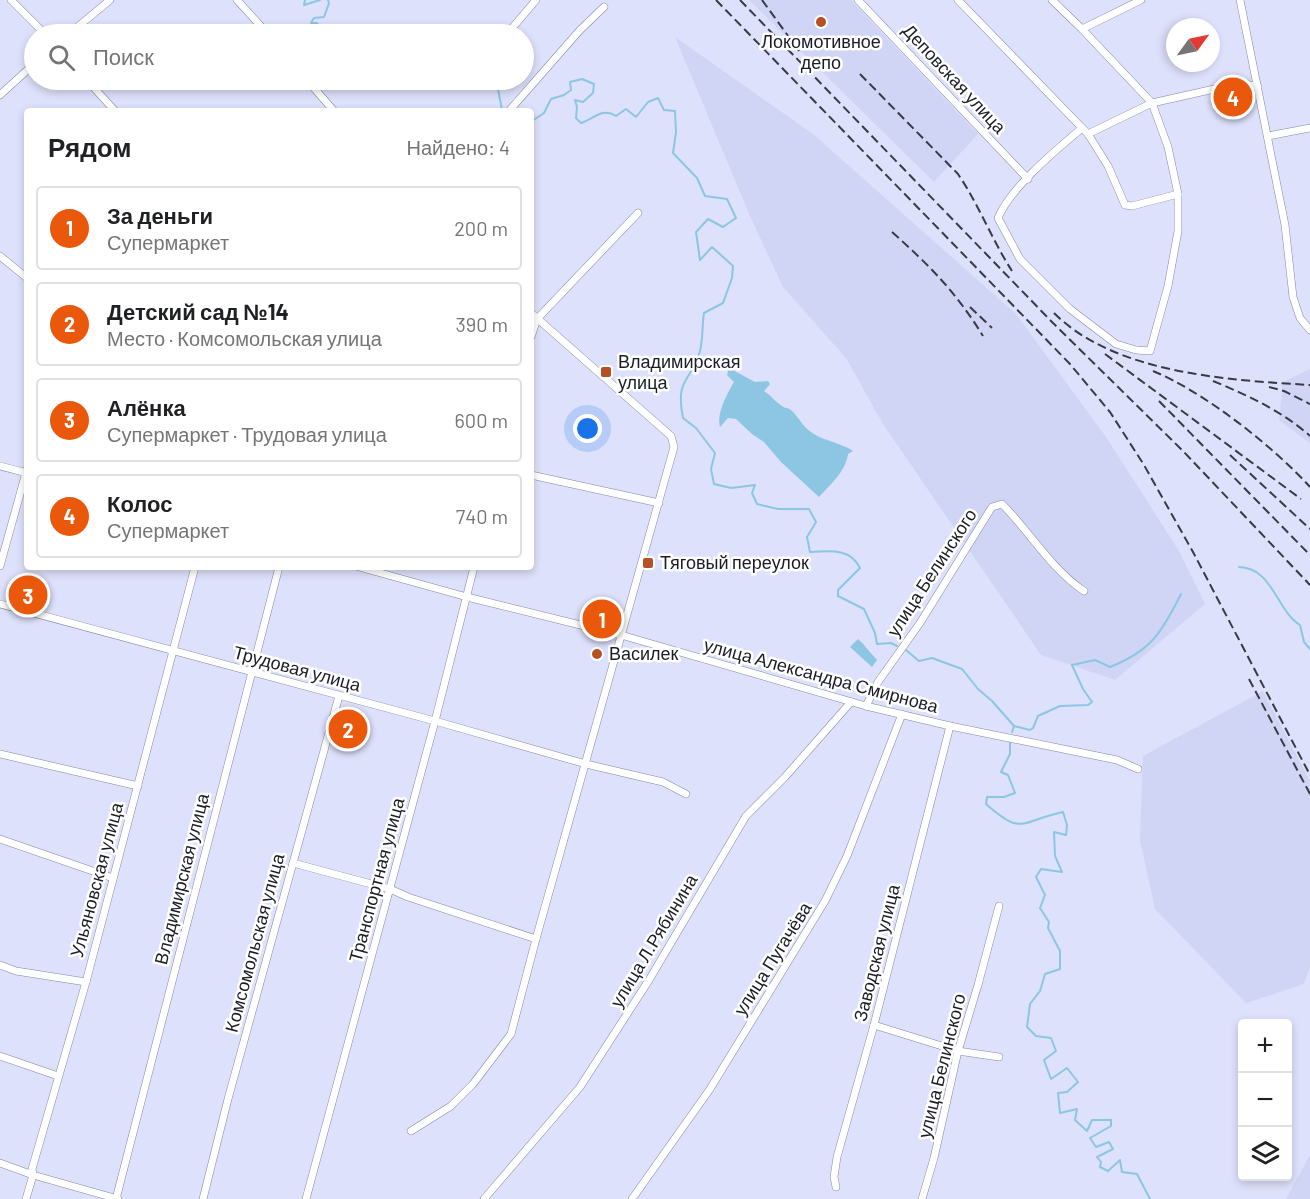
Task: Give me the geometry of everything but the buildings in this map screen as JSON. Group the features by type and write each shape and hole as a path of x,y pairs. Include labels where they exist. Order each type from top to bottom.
{"street":[{"path":"11,0 35,24"},
{"path":"81,24 110,0"},
{"path":"237,0 259,24"},
{"path":"516,24 536,0"},
{"name":"Деповская улица","path":"858,0 1028,179"},
{"path":"958,0 1088,134 1108,166 1125,205 1132,206 1178,194"},
{"path":"1052,0 1152,103 1168,147 1178,194 1178,231 1170,275 1150,351 1136,350 1116,344 1070,309 1020,259 998,218 1003,206 1028,179 1082,128"},
{"path":"1082,29 1141,0"},
{"path":"1240,0 1285,225 1293,297 1300,318 1310,330"},
{"path":"534,82 604,6"},
{"path":"0,95 24,73"},
{"path":"1088,134 1152,103 1241,83 1258,87"},
{"path":"96,90 112,108"},
{"path":"316,90 331,108"},
{"path":"512,108 527,90"},
{"path":"1268,136 1310,128"},
{"path":"411,1131 451,1106 473,1084 512,1034 536,939 674,447 671,436 534,316 638,213"},
{"path":"0,256 24,276"},
{"path":"0,466 24,471"},
{"path":"534,476 659,503"},
{"path":"0,566 24,482"},
{"name":"улица Белинского","path":"866,706 878,682 920,623 992,507 1002,504 1020,522 1067,580 1084,591"},
{"name":"Ульяновская улица","path":"26,1199 33,1175 32,1169 86,982 194,570"},
{"name":"Владимирская улица","path":"117,1199 278,570"},
{"name":"улица Александра Смирнова","path":"370,570 621,635 866,706 950,726 1117,760 1138,769"},
{"name":"Транспортная улица","path":"306,1199 435,721 473,570"},
{"name":"Трудовая улица","path":"0,604 586,764 663,782 686,794"},
{"name":"Комсомольская улица","path":"203,1199 228,1099 339,696"},
{"name":"улица Л.Рябинина","path":"484,1199 580,1087 649,980 746,816 785,777 851,702"},
{"name":"улица Пугачёва","path":"632,1199 710,1089 825,901 848,856 902,714"},
{"name":"Заводская улица","path":"836,1187 834,1177 837,1157 874,1025 950,726"},
{"path":"0,754 138,786"},
{"path":"0,839 113,878"},
{"path":"293,863 390,889 536,939"},
{"name":"улица Белинского","path":"922,1199 934,1158 958,1051 999,906"},
{"path":"0,965 16,971 86,982"},
{"path":"874,1025 958,1051 999,1057"},
{"path":"0,1056 58,1076"},
{"path":"0,1163 117,1199"}],"shaded area":[{"path":"749,0 851,0 978,134 934,182"},
{"path":"675,37 813,134 1016,314 1106,437 1179,551 1205,604 1115,680 1041,655 883,424 846,358 783,287 750,216"},
{"path":"729,368 755,382 768,381 770,384 764,391 783,407 791,410 810,431 853,451 848,454 837,477 819,497 781,462 764,442 736,419 728,418 720,427 721,410 734,382 727,375"},
{"path":"1310,369 1310,443 1279,420 1283,382"},
{"path":"858,639 877,660 872,667 850,647"},
{"path":"1263,691 1310,781 1310,967 1304,984 1246,1003 1155,909 1140,840 1143,756"},
{"path":"1310,1155 1310,1199 1286,1199"}],"waterway":[{"path":"305,0 304,5 320,0"},
{"path":"318,24 311,23 314,18 324,17 328,0"},
{"path":"534,120 544,113 551,99 571,90 570,82 582,79 594,84 593,93 583,102 575,100 576,118 581,123 602,113 616,116 626,109 636,117 648,102 658,98 664,110 675,111 676,132 673,153 697,178 705,196 727,199 736,218 723,227 708,219 696,232 700,260 712,247 733,266 732,278 723,303 704,313 700,351 682,387 683,418 696,428 715,453 711,469 714,484 731,488 755,485 752,493 757,504 778,509 809,509 816,522 807,537 810,552 839,552 851,557 860,568 838,590 838,596 864,609 875,633 877,644 891,643 897,646"},
{"path":"498,90 502,108"},
{"path":"1239,567 1260,574 1267,582 1285,610 1300,625 1304,642 1310,649"},
{"path":"906,650 919,661 932,658 962,669 1014,726 1030,730 1038,716 1060,706 1088,705 1092,702 1072,665 1095,660 1110,667 1136,654 1161,630 1181,594"},
{"path":"1012,732 1014,726"},
{"path":"1010,743 1010,754 1001,772 1008,775 1015,793 1004,797 987,797 986,804 1008,820 1022,824 1063,812 1067,825 1066,835 1054,832 1055,856 1062,872 1041,869 1036,877 1045,895 1040,908 1049,922 1048,928 1060,951 1060,969 1045,974 1040,991 1030,1004 1027,1027 1036,1036 1051,1038 1056,1051 1044,1060 1051,1079 1067,1068 1078,1082 1067,1092 1058,1093 1060,1113 1077,1109 1075,1120 1087,1131 1092,1120 1111,1120 1111,1126 1090,1138 1096,1147 1109,1142 1113,1149 1097,1157 1101,1162 1100,1167 1108,1171 1120,1160 1122,1172 1137,1174 1150,1199"}],"railway":[{"path":"716,0 1070,364 1110,412 1144,465 1193,552 1310,775"},
{"path":"740,0 1053,323 1183,451 1310,585"},
{"path":"762,0 799,51"},
{"path":"860,74 958,174 1012,271"},
{"path":"892,232 942,280 983,336"},
{"path":"970,307 992,328"},
{"path":"1054,313 1079,333 1108,349 1140,361 1209,376 1310,385"},
{"path":"1105,354 1301,499"},
{"path":"1153,371 1194,392 1237,422 1258,438 1310,487"},
{"path":"1213,381 1276,411 1310,436"},
{"path":"1269,387 1284,391 1310,404"},
{"path":"1159,401 1310,555"},
{"path":"1230,455 1310,529"},
{"path":"1249,679 1310,794"}],"place":[{"name":"Локомотивное депо","path":"821,22"},
{"name":"Колос","path":"1233,97"},
{"name":"Владимирская улица","path":"606,372"},
{"name":"Тяговый переулок","path":"648,563"},
{"name":"Алёнка","path":"28,595"},
{"name":"За деньги","path":"602,619"},
{"name":"Василек","path":"597,654"},
{"name":"Детский сад №14","path":"348,729"}]}
